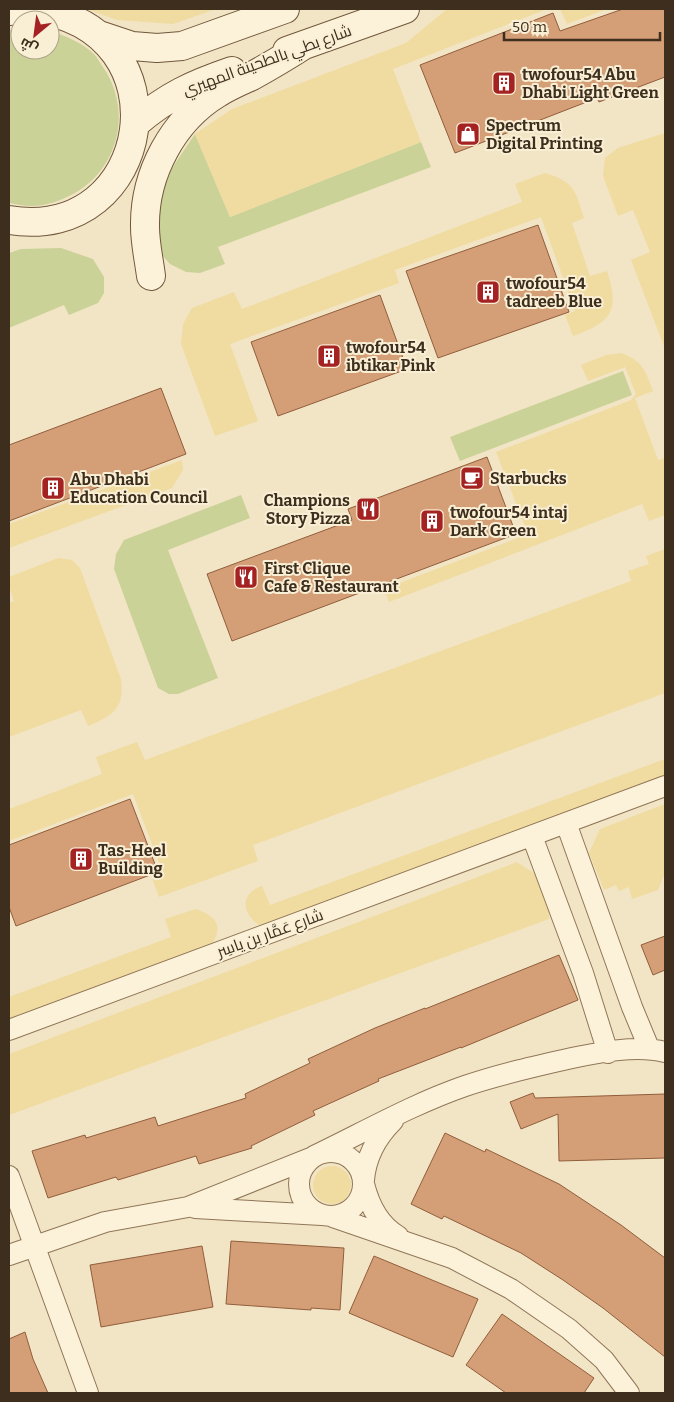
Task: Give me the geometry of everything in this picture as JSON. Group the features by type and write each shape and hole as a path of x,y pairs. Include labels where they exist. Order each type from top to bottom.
{"street":[{"path":"9,11 31,9 50,11 84,24 99,35 120,60 128,75 133,90 136,123 133,141 118,175 92,202 59,218 40,222 9,220"},
{"path":"99,35 132,46 158,48 182,46 285,9"},
{"name":"شارع بطي بالطحينة المهيري","path":"136,123 154,107 179,91 405,9"},
{"path":"151,276 146,244 146,209 153,175 168,144 189,117 218,93 270,66 304,45"},
{"name":"شارع عَمَّار بن ياسِر","path":"9,1030 665,786"},
{"path":"9,1255 105,1222 188,1207 314,1157 403,1113 464,1086 535,1066 582,1056 657,1050 616,963 566,823"},
{"path":"532,836 583,973 608,1053"},
{"path":"583,973 588,977 602,978 614,969 616,963"},
{"path":"188,1207 328,1216 343,1215 358,1203 362,1194 370,1151 382,1132 403,1113"},
{"path":"414,1246 393,1233 377,1217 367,1196 361,1170 354,1161 345,1155 335,1152 324,1152 306,1164 301,1173 299,1183 300,1194 313,1211 414,1246 452,1258 511,1289 569,1329 604,1360 629,1393"},
{"path":"9,1176 88,1393"}],"green space":[{"path":"9,30 10,60 60,60 60,34 84,46 94,54 103,67 112,83 117,101 119,118 117,136 111,153 102,168 90,182 75,193 60,200 38,206 9,203"},
{"path":"195,134 230,217 421,142 431,167 218,247 225,264 200,273 186,272 170,264 159,252 156,237 162,190 172,168"},
{"path":"61,248 93,259 104,277 104,293 98,303 69,315 64,305 9,328 9,253 21,249"},
{"path":"623,371 632,395 460,461 450,437"},
{"path":"241,495 250,518 168,550 218,678 178,694 169,694 158,688 114,569 116,554 124,540"}],"sand":[{"path":"87,9 216,9 173,24 117,20"},
{"path":"447,9 547,9 393,69 421,142 230,217 195,134 232,109 406,43"},
{"path":"560,9 607,9 567,24"},
{"path":"665,133 665,349 631,260 650,252 633,210 618,216 603,176 605,158 618,148"},
{"path":"545,173 555,176 568,184 576,194 584,218 572,223 590,276 607,271 613,296 612,305 610,313 597,326 573,336 565,315 575,311 541,217 395,270 399,283 230,344 258,421 215,436 181,344 183,324 192,308 234,292 242,309 522,202 515,184"},
{"path":"621,353 639,363 648,377 653,391 635,398 658,460 665,458 665,515 649,521 642,504 389,602 384,589 528,534 496,452 631,400 636,394 625,367 588,381 581,365 606,355"},
{"path":"182,460 183,470 172,488 9,548 9,524"},
{"path":"665,549 665,693 253,845 258,861 159,897 152,878 163,873 133,794 9,841 9,809 102,774 96,757 137,742 145,760 631,581 628,571 649,564 646,556"},
{"path":"58,558 72,560 80,568 121,679 121,697 115,710 104,719 88,726 81,710 9,737 9,603 14,601 9,586 9,577"},
{"path":"665,759 665,781 264,928 257,924 248,913 246,901 249,895 262,886 270,905"},
{"path":"665,804 665,873 658,890 632,899 629,887 619,891 616,885 604,890 589,853 600,829"},
{"path":"517,862 535,874 549,912 549,919 9,1115 9,1054"},
{"path":"196,909 212,917 217,927 215,939 205,954 9,1027 9,997 171,937 165,919"},
{"path":"332,1166 346,1171 351,1185 346,1199 332,1204 318,1199 313,1185 318,1171"}],"building":[{"name":"twofour54 Abu Dhabi Light Green","path":"623,9 665,9 665,77 599,102 597,98 455,153 420,65 553,13 560,31"},
{"name":"twofour54 tadreeb Blue","path":"538,225 569,312 438,358 406,271"},
{"name":"twofour54 ibtikar Pink","path":"380,295 407,369 278,416 251,342"},
{"name":"Abu Dhabi Education Council","path":"161,388 186,454 9,521 9,445"},
{"path":"487,457 516,534 232,641 207,574 352,520 348,509"},
{"name":"Tas-Heel Building","path":"130,799 158,872 16,926 9,907 9,845"},
{"path":"665,936 665,970 653,975 641,945"},
{"path":"559,955 578,1000 461,1048 378,1079 379,1081 313,1111 315,1115 251,1146 252,1148 199,1164 196,1156 118,1180 116,1177 48,1198 32,1151 85,1135 86,1138 155,1117 158,1126 246,1098 245,1094 310,1063 308,1059 375,1028"},
{"path":"533,1093 535,1098 665,1094 665,1158 559,1161 558,1114 521,1129 510,1102"},
{"path":"445,1133 485,1152 486,1149 559,1184 621,1225 665,1258 665,1357 603,1308 521,1253 444,1216 442,1219 411,1204"},
{"path":"231,1241 344,1248 340,1310 311,1308 311,1310 226,1304"},
{"path":"202,1246 213,1307 101,1327 90,1265"},
{"path":"374,1256 478,1299 453,1357 349,1313"},
{"path":"502,1314 594,1378 584,1393 506,1393 466,1365"},
{"path":"25,1332 33,1359 48,1393 9,1393 9,1339"}],"place":[{"name":"twofour54 Abu Dhabi Light Green","path":"504,83"},
{"name":"Spectrum Digital Printing","path":"468,134"},
{"name":"twofour54 tadreeb Blue","path":"488,292"},
{"name":"twofour54 ibtikar Pink","path":"329,356"},
{"name":"Starbucks","path":"472,478"},
{"name":"Abu Dhabi Education Council","path":"53,488"},
{"name":"Champions Story Pizza","path":"368,509"},
{"name":"twofour54 intaj Dark Green","path":"432,521"},
{"name":"First Clique Cafe & Restaurant","path":"246,577"},
{"name":"Tas-Heel Building","path":"81,859"}]}
